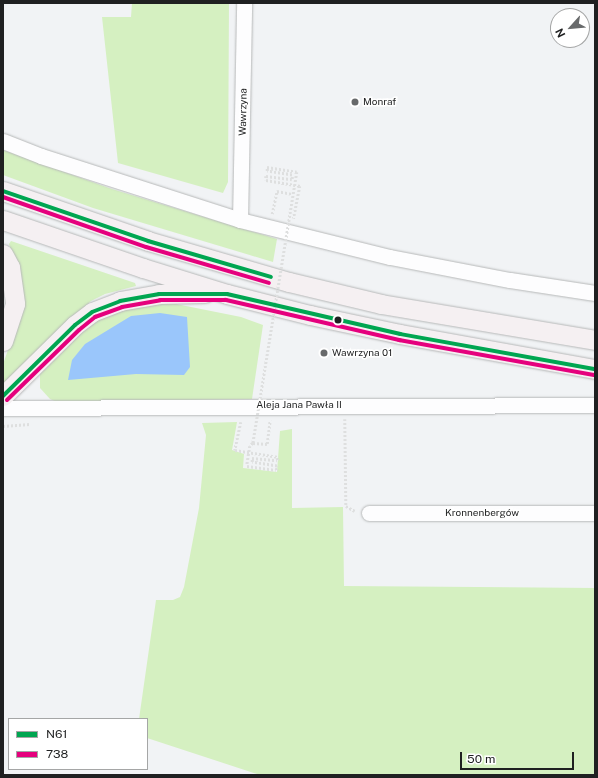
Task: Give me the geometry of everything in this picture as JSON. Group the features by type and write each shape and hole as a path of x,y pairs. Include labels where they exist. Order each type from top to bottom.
{"main road":[{"path":"3,191 148,241 289,282 381,304 595,340"},
{"path":"3,220 58,241 227,294 400,334 595,369"},
{"path":"3,254 10,267 15,304 3,341"},
{"path":"3,396 75,325 92,312 120,301 159,294 227,294"}],"street":[{"name":"Wawrzyna","path":"240,220 244,3"},
{"path":"3,141 41,156 240,220 390,257 510,280 595,293"},
{"name":"Aleja Jana Pawła II","path":"3,408 345,405 595,405"},
{"name":"Kronnenbergów","path":"369,513 595,513"}],"path":[{"path":"246,423 240,422 235,450 278,456 277,460 252,458 252,462 277,466 276,470 247,466 250,446 253,443 292,194 297,172 267,167 267,171 292,175 292,179 266,176 266,180 300,186 294,220 286,219 284,231"},
{"path":"271,218 277,191 292,194"},
{"path":"345,405 346,506 351,510 369,513"},
{"path":"252,423 253,418"},
{"path":"253,443 267,444 270,418"}],"green space":[{"path":"132,3 229,3 228,182 223,193 118,163 102,17 131,17"},
{"path":"3,150 112,189 277,239 273,262 93,208 3,175"},
{"path":"11,241 135,283 136,286 105,294 91,301 3,385 3,364 20,316 23,296 21,278 9,244"},
{"path":"166,302 241,317 263,325 252,399 57,402 50,399 40,388 40,373 92,321 108,313"},
{"path":"237,422 232,450 244,454 243,468 277,472 280,431 292,429 292,508 343,507 344,586 595,588 595,775 260,775 148,738 148,718 139,718 156,600 173,600 180,597 184,587 199,508 206,435 202,423"}],"water":[{"path":"160,313 187,317 190,367 184,375 136,374 68,380 72,360 85,344 131,316"}],"transit line":[{"name":"N61","path":"3,191 148,241 271,277"},
{"name":"738","path":"3,197 146,247 269,283"},
{"name":"N61","path":"3,396 75,325 92,312 120,301 159,294 227,294 400,334 595,369"},
{"name":"738","path":"7,400 79,330 95,317 122,307 160,300 226,300 399,340 594,375"}],"place":[{"name":"Monraf","path":"355,102"},
{"name":"Wawrzyna 01","path":"324,353"}]}
